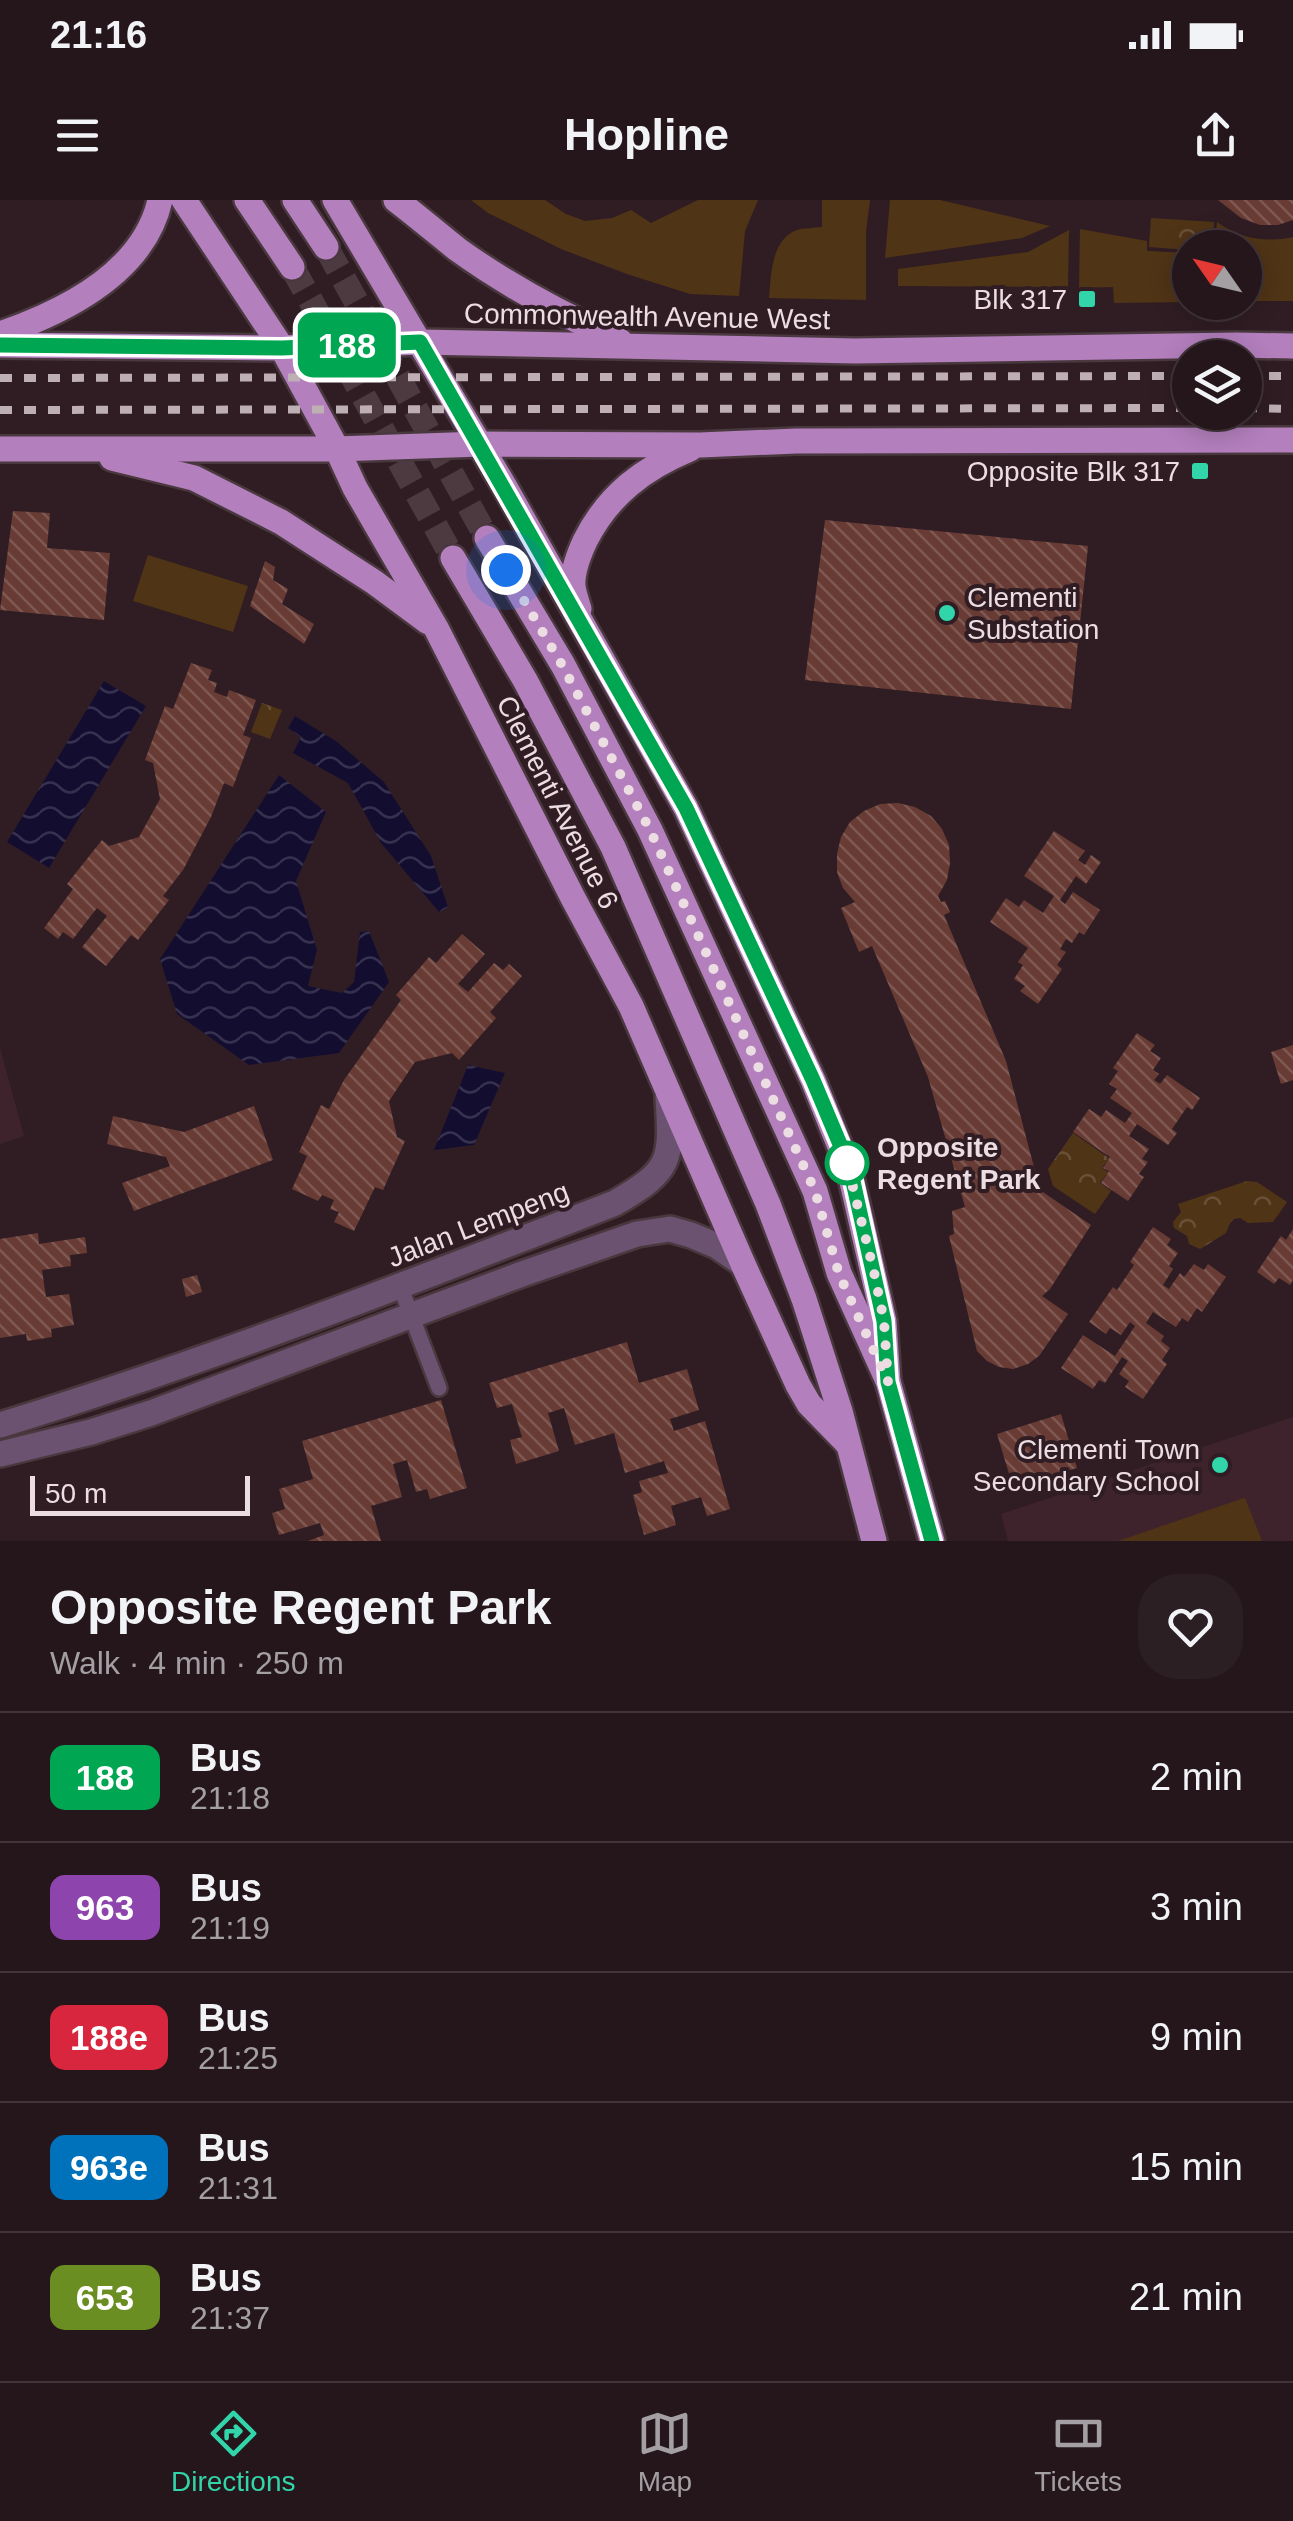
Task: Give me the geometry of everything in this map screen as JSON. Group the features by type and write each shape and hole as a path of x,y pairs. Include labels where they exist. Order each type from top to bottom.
{"main road":[{"path":"0,334 58,309 122,266 136,252 158,212 160,200"},
{"name":"Clementi Avenue 6","path":"184,200 282,348 355,488 436,628 631,1006 742,1264 809,1404 848,1444"},
{"path":"247,200 292,267"},
{"path":"295,200 326,247"},
{"path":"335,200 480,444 686,808 850,1168 884,1321 888,1382"},
{"path":"396,200 458,250 522,292 630,346"},
{"name":"Commonwealth Avenue West","path":"0,345 282,348 420,342 855,350 1293,346"},
{"path":"0,450 1293,440"},
{"path":"586,634 573,585 578,557 594,524 613,498 636,478 666,459 700,445"},
{"path":"72,448 194,478 297,532 436,628"},
{"path":"487,538 562,665 650,830 815,1191 839,1274 888,1382 932,1541"},
{"name":"Clementi Avenue 6","path":"453,558 525,680 614,847 768,1204 804,1299 874,1541"}],"street":[{"name":"Jalan Lempeng","path":"0,1424 140,1380 615,1203 648,1184 664,1164 671,1142 668,1092"},
{"path":"0,1454 151,1413 638,1234 670,1230 692,1235 717,1246 742,1264"}],"lane":[{"path":"400,1286 439,1388"},
{"path":"234,1346 251,1376"},
{"path":"198,1358 213,1389"}],"shaded area":[{"path":"0,1048 24,1136 0,1144"},
{"name":"Clementi Town Secondary School","path":"1293,1417 1293,1541 1008,1541 1001,1514"}],"green space":[{"path":"471,200 545,200 585,221 612,218 631,210 651,223 698,200 758,200 745,231 739,296 690,294 627,274 561,249 488,213"},
{"path":"822,200 870,200 866,300 769,298 777,250 797,230 822,227"},
{"path":"890,200 940,200 1050,226 1022,238 885,258"},
{"path":"1151,218 1214,222 1213,230 1172,230 1172,249 1149,247"},
{"path":"1080,229 1147,241 1147,251 1172,252 1172,302 1114,303 1113,287 1079,288"},
{"path":"1069,230 1068,287 898,286 898,269 1028,252"},
{"path":"1293,237 1293,301 1262,301 1262,239"},
{"path":"148,555 248,586 233,632 133,601"},
{"path":"262,703 282,710 270,739 251,732"},
{"path":"1073,1133 1109,1158 1102,1168 1108,1172 1100,1183 1111,1191 1095,1214 1053,1186 1048,1169"},
{"path":"1247,1181 1257,1182 1287,1202 1273,1222 1234,1219 1226,1233 1200,1249 1189,1244 1187,1236 1174,1228 1173,1222 1181,1212 1178,1204"},
{"path":"1244,1498 1262,1541 1118,1541"}],"water":[{"path":"104,681 146,706 49,868 7,842"},
{"path":"295,716 336,741 384,782 431,856 448,907 439,912 381,843 348,783 293,753 301,737 288,728"},
{"path":"279,775 326,812 296,881 317,950 308,986 342,993 354,982 360,932 369,931 389,982 339,1053 249,1065 177,1014 160,959"},
{"path":"468,1065 505,1073 474,1145 434,1150"}],"building":[{"path":"1218,200 1293,200 1293,220 1260,225 1241,218"},
{"path":"13,511 50,513 47,548 110,553 104,620 0,610"},
{"name":"Clementi Substation","path":"825,520 1088,546 1071,709 805,680"},
{"path":"265,561 275,567 273,580 288,589 282,604 314,624 304,644 250,606"},
{"path":"191,663 212,670 208,680 217,683 214,692 227,697 229,690 256,700 243,735 251,738 233,787 224,783 183,870 163,896 169,900 138,940 131,935 106,966 82,947 107,916 97,908 73,939 63,932 58,939 44,928 73,889 67,884 102,840 109,846 139,837 160,799 153,763 145,760 165,706 173,709"},
{"path":"898,803 931,816 949,845 947,880 938,896 950,912 944,915 1006,1061 1040,1190 1091,1225 1042,1296 1068,1314 1039,1356 1013,1369 987,1361 977,1351 949,1236 954,1234 952,1211 965,1207 928,1077 872,946 859,952 841,908 855,902 843,888 837,872 841,837 850,822 864,811 880,804"},
{"path":"1054,831 1085,851 1078,860 1085,865 1091,855 1101,862 1086,884 1076,876 1060,900 1065,904 1073,892 1100,910 1084,935 1079,932 1072,943 1066,939 1060,949 1066,952 1057,965 1062,969 1038,1004 1020,991 1025,986 1014,979 1023,965 1018,962 1028,948 990,922 1006,898 1019,907 1024,900 1043,913 1054,896 1024,876"},
{"path":"462,934 485,954 458,984 468,992 494,963 503,970 509,964 522,976 490,1012 496,1018 459,1060 452,1053 415,1062 389,1101 397,1137 405,1141 383,1190 375,1187 354,1231 334,1222 339,1212 330,1209 334,1200 322,1195 318,1201 292,1189 307,1156 299,1152 321,1105 329,1109 344,1080 401,1000 396,995 429,957 436,963"},
{"path":"1137,1033 1155,1045 1150,1051 1161,1058 1153,1070 1159,1074 1154,1080 1160,1084 1167,1075 1200,1098 1192,1110 1187,1107 1172,1129 1177,1133 1168,1145 1137,1124 1129,1136 1149,1149 1142,1159 1148,1162 1139,1174 1144,1177 1128,1201 1101,1183 1109,1171 1103,1168 1110,1157 1073,1132 1089,1109 1101,1117 1106,1110 1125,1123 1132,1113 1110,1098 1117,1089 1109,1084 1118,1071 1113,1068"},
{"path":"1293,1045 1293,1080 1281,1084 1271,1052"},
{"path":"254,1106 273,1160 134,1211 122,1183 170,1166 166,1157 107,1144 113,1116 184,1132"},
{"path":"1153,1227 1171,1239 1167,1245 1178,1253 1163,1285 1169,1289 1180,1273 1184,1277 1194,1264 1204,1270 1208,1264 1226,1277 1202,1312 1197,1308 1188,1322 1182,1318 1176,1327 1153,1312 1146,1323 1164,1336 1161,1341 1170,1348 1162,1360 1167,1364 1143,1399 1125,1387 1129,1381 1119,1374 1128,1361 1122,1357 1105,1383 1099,1380 1093,1389 1061,1368 1083,1335 1115,1356 1135,1326 1130,1322 1121,1335 1110,1328 1106,1334 1089,1322 1134,1265 1130,1262"},
{"path":"1293,1229 1293,1280 1290,1285 1279,1278 1274,1284 1257,1272 1281,1236 1286,1240"},
{"path":"38,1233 39,1244 85,1237 87,1253 70,1255 71,1266 42,1270 46,1297 69,1294 74,1325 51,1329 52,1337 27,1341 26,1334 0,1338 0,1239"},
{"path":"197,1275 202,1292 186,1297 182,1279"},
{"path":"627,1342 639,1383 687,1369 699,1410 670,1419 674,1431 705,1421 730,1509 707,1516 701,1497 671,1506 676,1525 644,1535 633,1495 642,1492 639,1481 668,1473 664,1461 625,1473 614,1433 575,1445 564,1408 548,1413 559,1451 516,1464 510,1440 522,1437 512,1404 497,1408 489,1383"},
{"path":"441,1400 467,1488 430,1499 427,1489 416,1492 407,1460 393,1464 402,1497 371,1506 381,1541 308,1541 324,1535 320,1523 279,1535 272,1513 285,1509 279,1489 313,1479 302,1441"},
{"path":"1061,1414 1077,1468 1013,1487 997,1434"}],"tunnel":[{"path":"326,247 487,538"},
{"path":"292,267 453,558"}],"railway":[{"path":"0,378 1172,376"},
{"path":"1262,376 1293,376"},
{"path":"0,410 1172,408"},
{"path":"1262,408 1293,409"}],"bus line":[{"name":"188","path":"0,345 282,348 420,342 686,808 813,1080 850,1168 884,1321 888,1382 932,1541"}],"place":[{"name":"Blk 317","path":"1087,299"},
{"name":"Opposite Blk 317","path":"1200,471"},
{"name":"Clementi Substation","path":"947,613"},
{"name":"Opposite Regent Park","path":"847,1163"},
{"name":"Clementi Town Secondary School","path":"1220,1465"}],"route":[{"path":"506,570 650,830 815,1191 839,1274 888,1382 884,1321 847,1163"}]}
